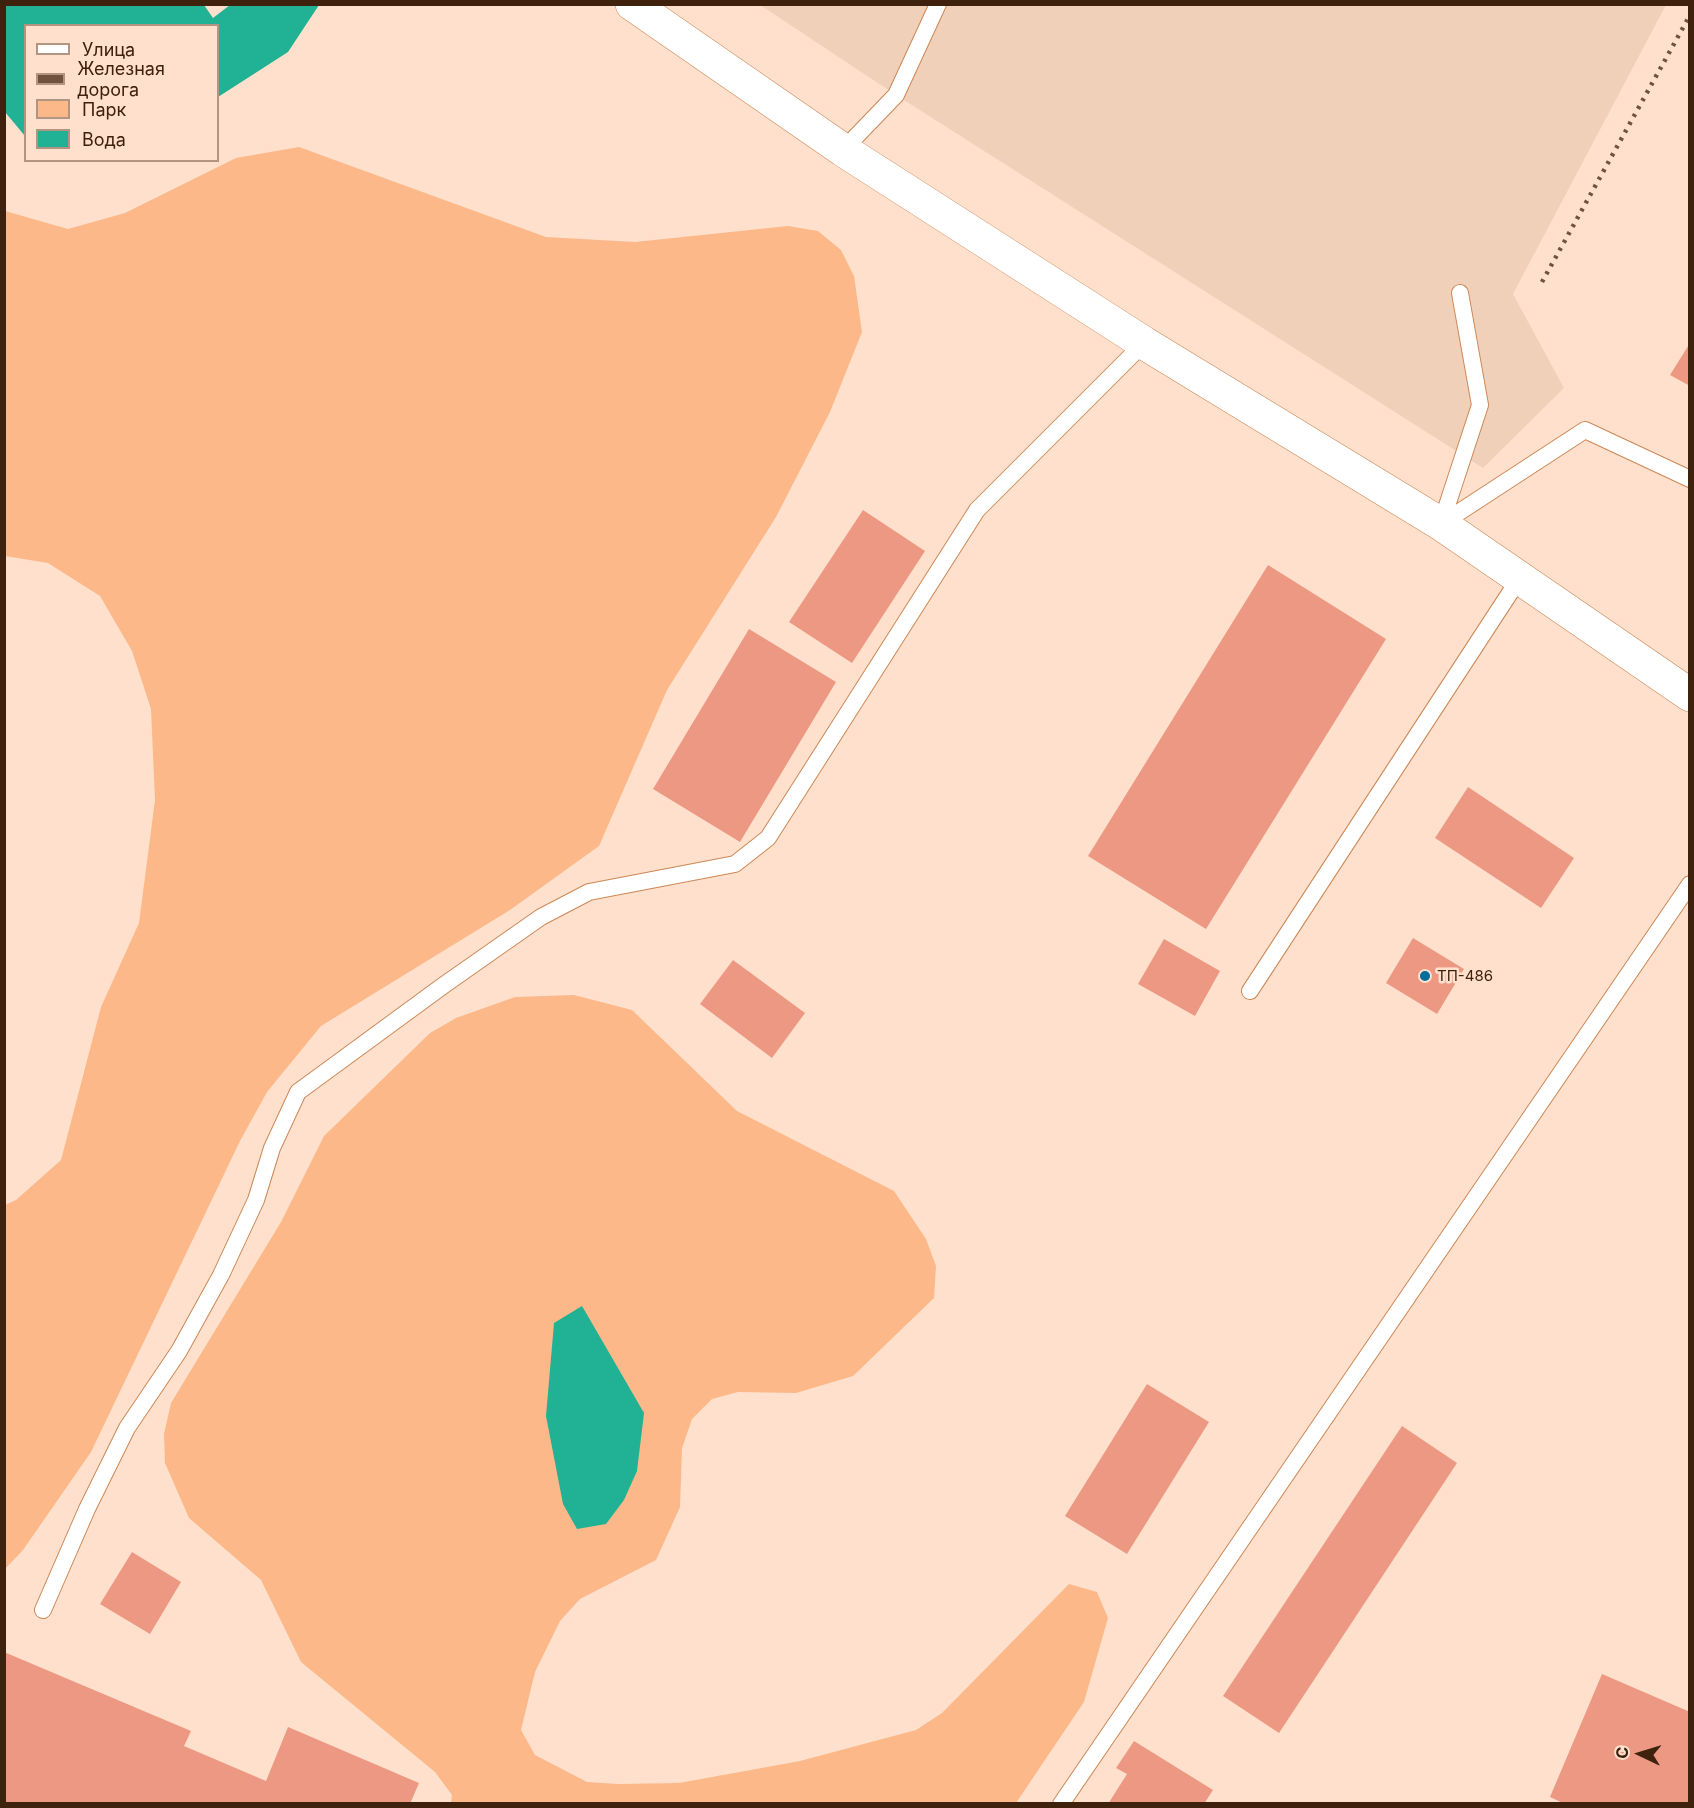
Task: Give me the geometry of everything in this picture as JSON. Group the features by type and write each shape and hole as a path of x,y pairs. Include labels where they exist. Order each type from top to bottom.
{"street":[{"path":"632,4 843,150 1144,343 1441,524 1689,695"}],"lane":[{"path":"843,150 896,94 938,4"},
{"path":"1441,524 1480,405 1460,293"},
{"path":"43,1610 87,1509 127,1428 179,1351 221,1275 256,1200 272,1148 298,1092 541,917 589,892 735,864 768,838 977,510 1144,343"},
{"path":"1441,524 1586,430 1689,479"},
{"path":"1250,992 1519,579"},
{"path":"1061,1803 1689,884"}],"shaded area":[{"path":"760,5 1666,5 1513,294 1564,388 1483,468 896,95"}],"green space":[{"path":"299,147 546,237 635,242 788,226 818,231 841,250 854,276 862,332 830,412 776,517 667,690 599,846 510,910 321,1026 267,1092 240,1141 91,1452 23,1550 5,1569 5,1205 16,1200 61,1160 101,1007 139,923 155,800 151,709 132,651 100,596 48,563 5,556 5,211 68,229 125,213 236,158"},
{"path":"574,995 632,1010 737,1111 894,1191 926,1239 936,1266 934,1298 853,1376 796,1393 738,1392 712,1399 692,1419 682,1448 680,1507 656,1560 580,1599 560,1621 535,1672 521,1730 535,1755 587,1782 679,1783 800,1761 916,1730 942,1713 1069,1584 1097,1592 1108,1618 1084,1702 1016,1803 451,1803 452,1795 435,1772 301,1662 261,1580 189,1518 165,1463 164,1434 171,1403 281,1222 324,1136 430,1033 456,1018 515,997"}],"water":[{"path":"4,5 204,5 213,18 230,5 319,5 288,52 219,96 219,24 24,24 24,135 5,112"},
{"path":"582,1306 644,1413 637,1471 624,1500 606,1524 577,1529 563,1504 546,1416 554,1323"}],"building":[{"path":"1690,343 1690,386 1670,375"},
{"path":"863,510 925,551 852,663 789,622"},
{"path":"1268,565 1386,639 1206,929 1088,856"},
{"path":"749,629 836,682 740,842 653,789"},
{"path":"1468,787 1574,858 1541,908 1435,838"},
{"name":"ТП-486","path":"1413,938 1464,969 1437,1014 1386,983"},
{"path":"1164,939 1220,971 1195,1016 1138,984"},
{"path":"733,960 805,1013 772,1058 700,1004"},
{"path":"1147,1384 1209,1422 1127,1554 1065,1516"},
{"path":"1402,1426 1457,1463 1279,1733 1223,1696"},
{"path":"132,1552 181,1582 150,1634 100,1604"},
{"path":"4,1652 191,1731 184,1746 266,1781 288,1727 419,1783 410,1804 4,1804"},
{"path":"1602,1674 1690,1712 1690,1804 1565,1804 1550,1797"},
{"path":"1134,1741 1213,1790 1204,1804 1108,1804 1127,1774 1116,1768"}],"railway":[{"path":"1542,282 1690,15"}],"place":[{"name":"ТП-486","path":"1425,976"}]}
